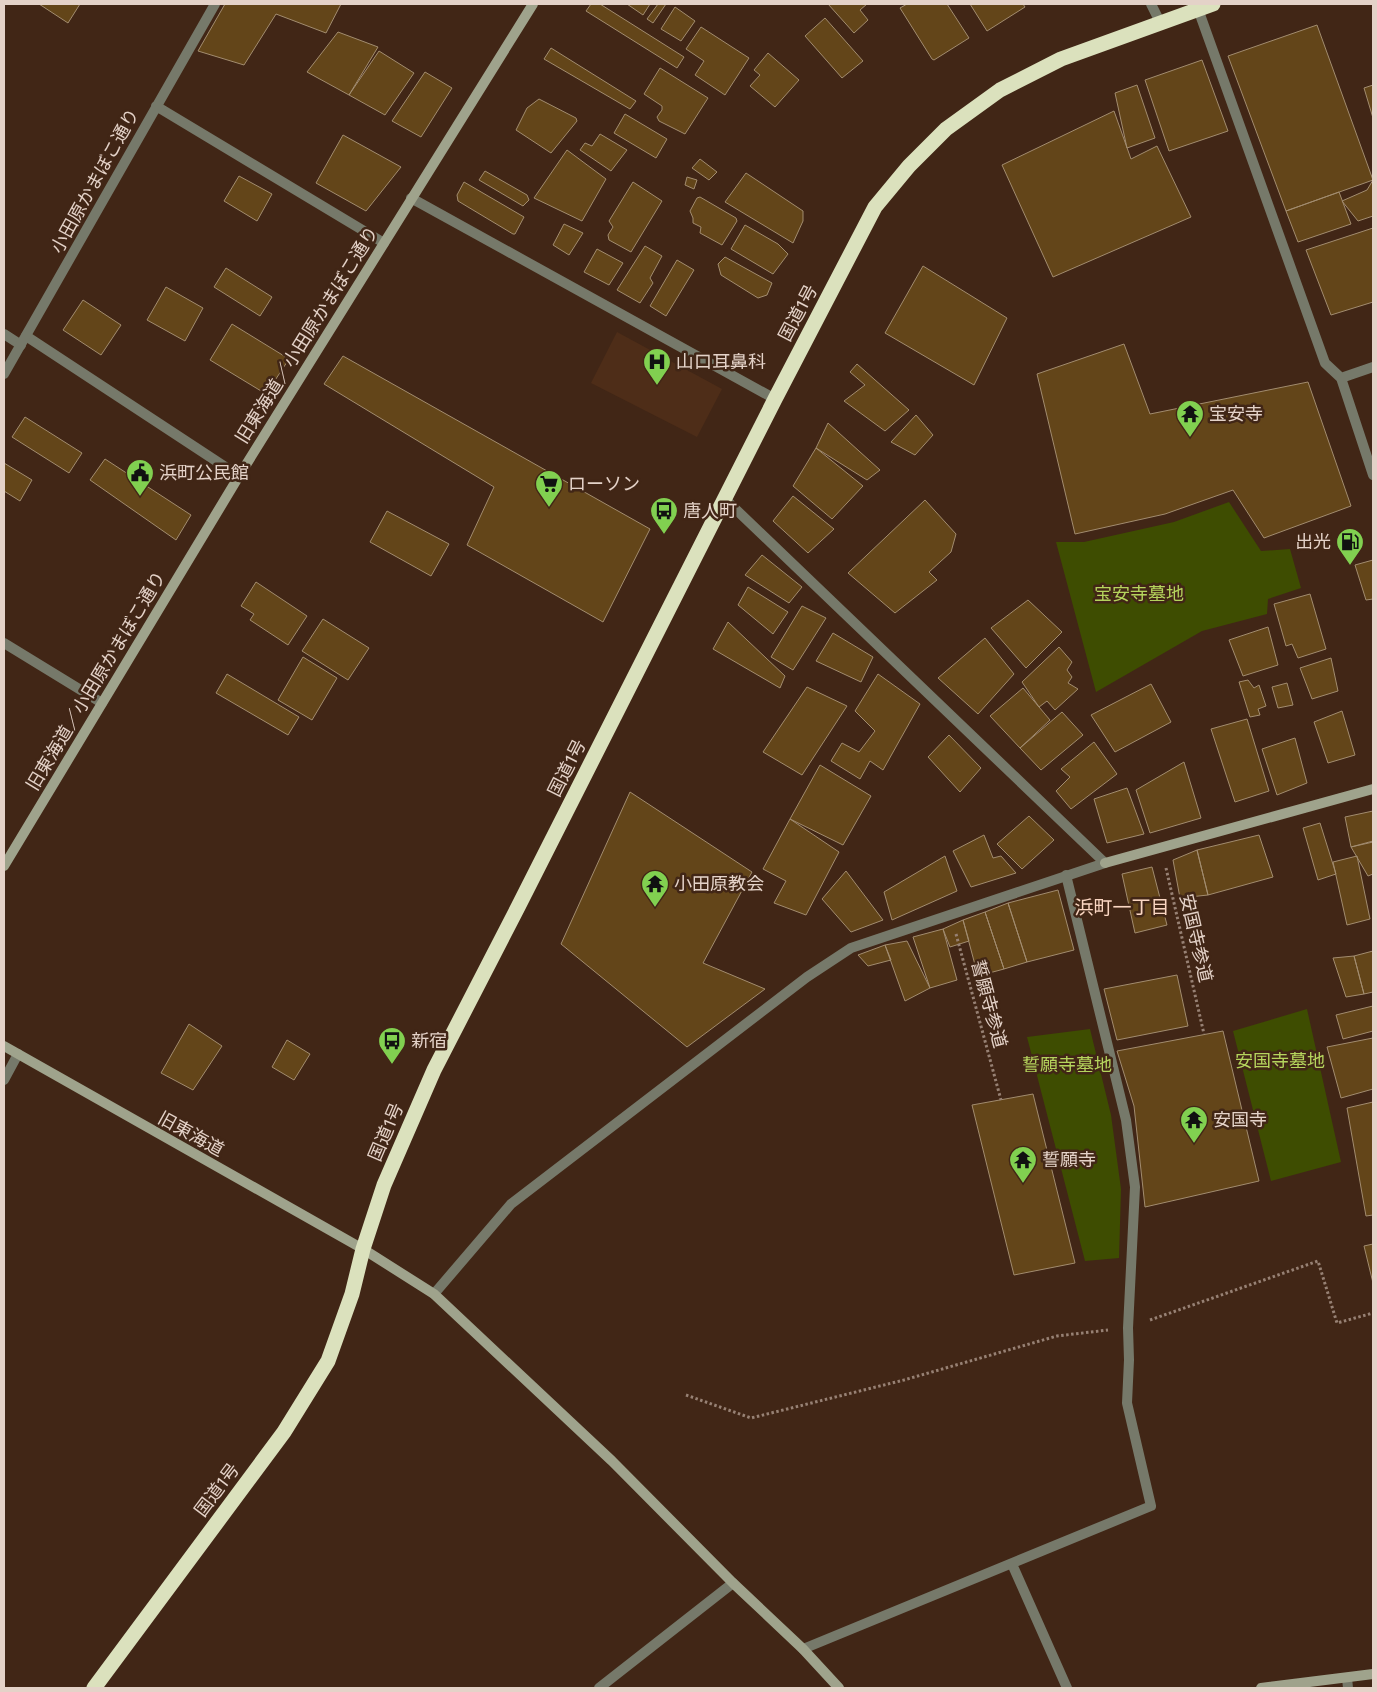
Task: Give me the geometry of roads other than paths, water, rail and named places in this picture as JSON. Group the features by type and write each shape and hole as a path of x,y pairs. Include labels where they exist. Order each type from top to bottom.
{"highway":[{"name":"国道1号","path":"94,1688 284,1432 328,1361 352,1294 363,1249 384,1185 434,1070 775,399 875,207 909,166 946,129 1000,90 1061,59 1213,4"}],"street":[{"name":"小田原かまぼこ通り","path":"4,374 215,4"},
{"name":"旧東海道／小田原かまぼこ通り","path":"4,866 239,476 533,4"},
{"path":"1151,4 1160,22"},
{"path":"1198,9 1325,363 1341,378 1373,475"},
{"path":"156,106 384,243"},
{"path":"411,198 775,399"},
{"path":"4,334 21,345"},
{"path":"26,336 239,476"},
{"path":"1341,378 1373,367"},
{"path":"725,499 1105,863"},
{"path":"4,643 102,703"},
{"path":"434,1294 511,1204 807,977 851,948 1105,863 1373,789"},
{"path":"803,1649 1151,1506 1127,1403 1128,1328 1135,1187 1126,1120 1066,875"},
{"name":"旧東海道","path":"4,1046 363,1249 434,1294 612,1461 733,1583 803,1649 839,1688"},
{"path":"4,1080 18,1054"},
{"path":"1012,1564 1067,1688"},
{"path":"598,1688 733,1583"},
{"path":"1261,1688 1373,1674"},
{"path":"1347,1678 1348,1688"}],"place":[{"name":"山口耳鼻科","path":"657,386"},
{"name":"宝安寺","path":"1190,438"},
{"name":"浜町公民館","path":"140,497"},
{"name":"ローソン","path":"549,508"},
{"name":"唐人町","path":"664,535"},
{"name":"出光","path":"1350,566"},
{"name":"小田原教会","path":"655,908"},
{"name":"新宿","path":"392,1065"},
{"name":"安国寺","path":"1194,1144"},
{"name":"誓願寺","path":"1023,1184"}],"district":[{"name":"浜町一丁目","path":"1122,907"}],"park label":[{"name":"宝安寺墓地","path":"1139,594"},
{"name":"安国寺墓地","path":"1280,1061"},
{"name":"誓願寺墓地","path":"1067,1065"}]}
